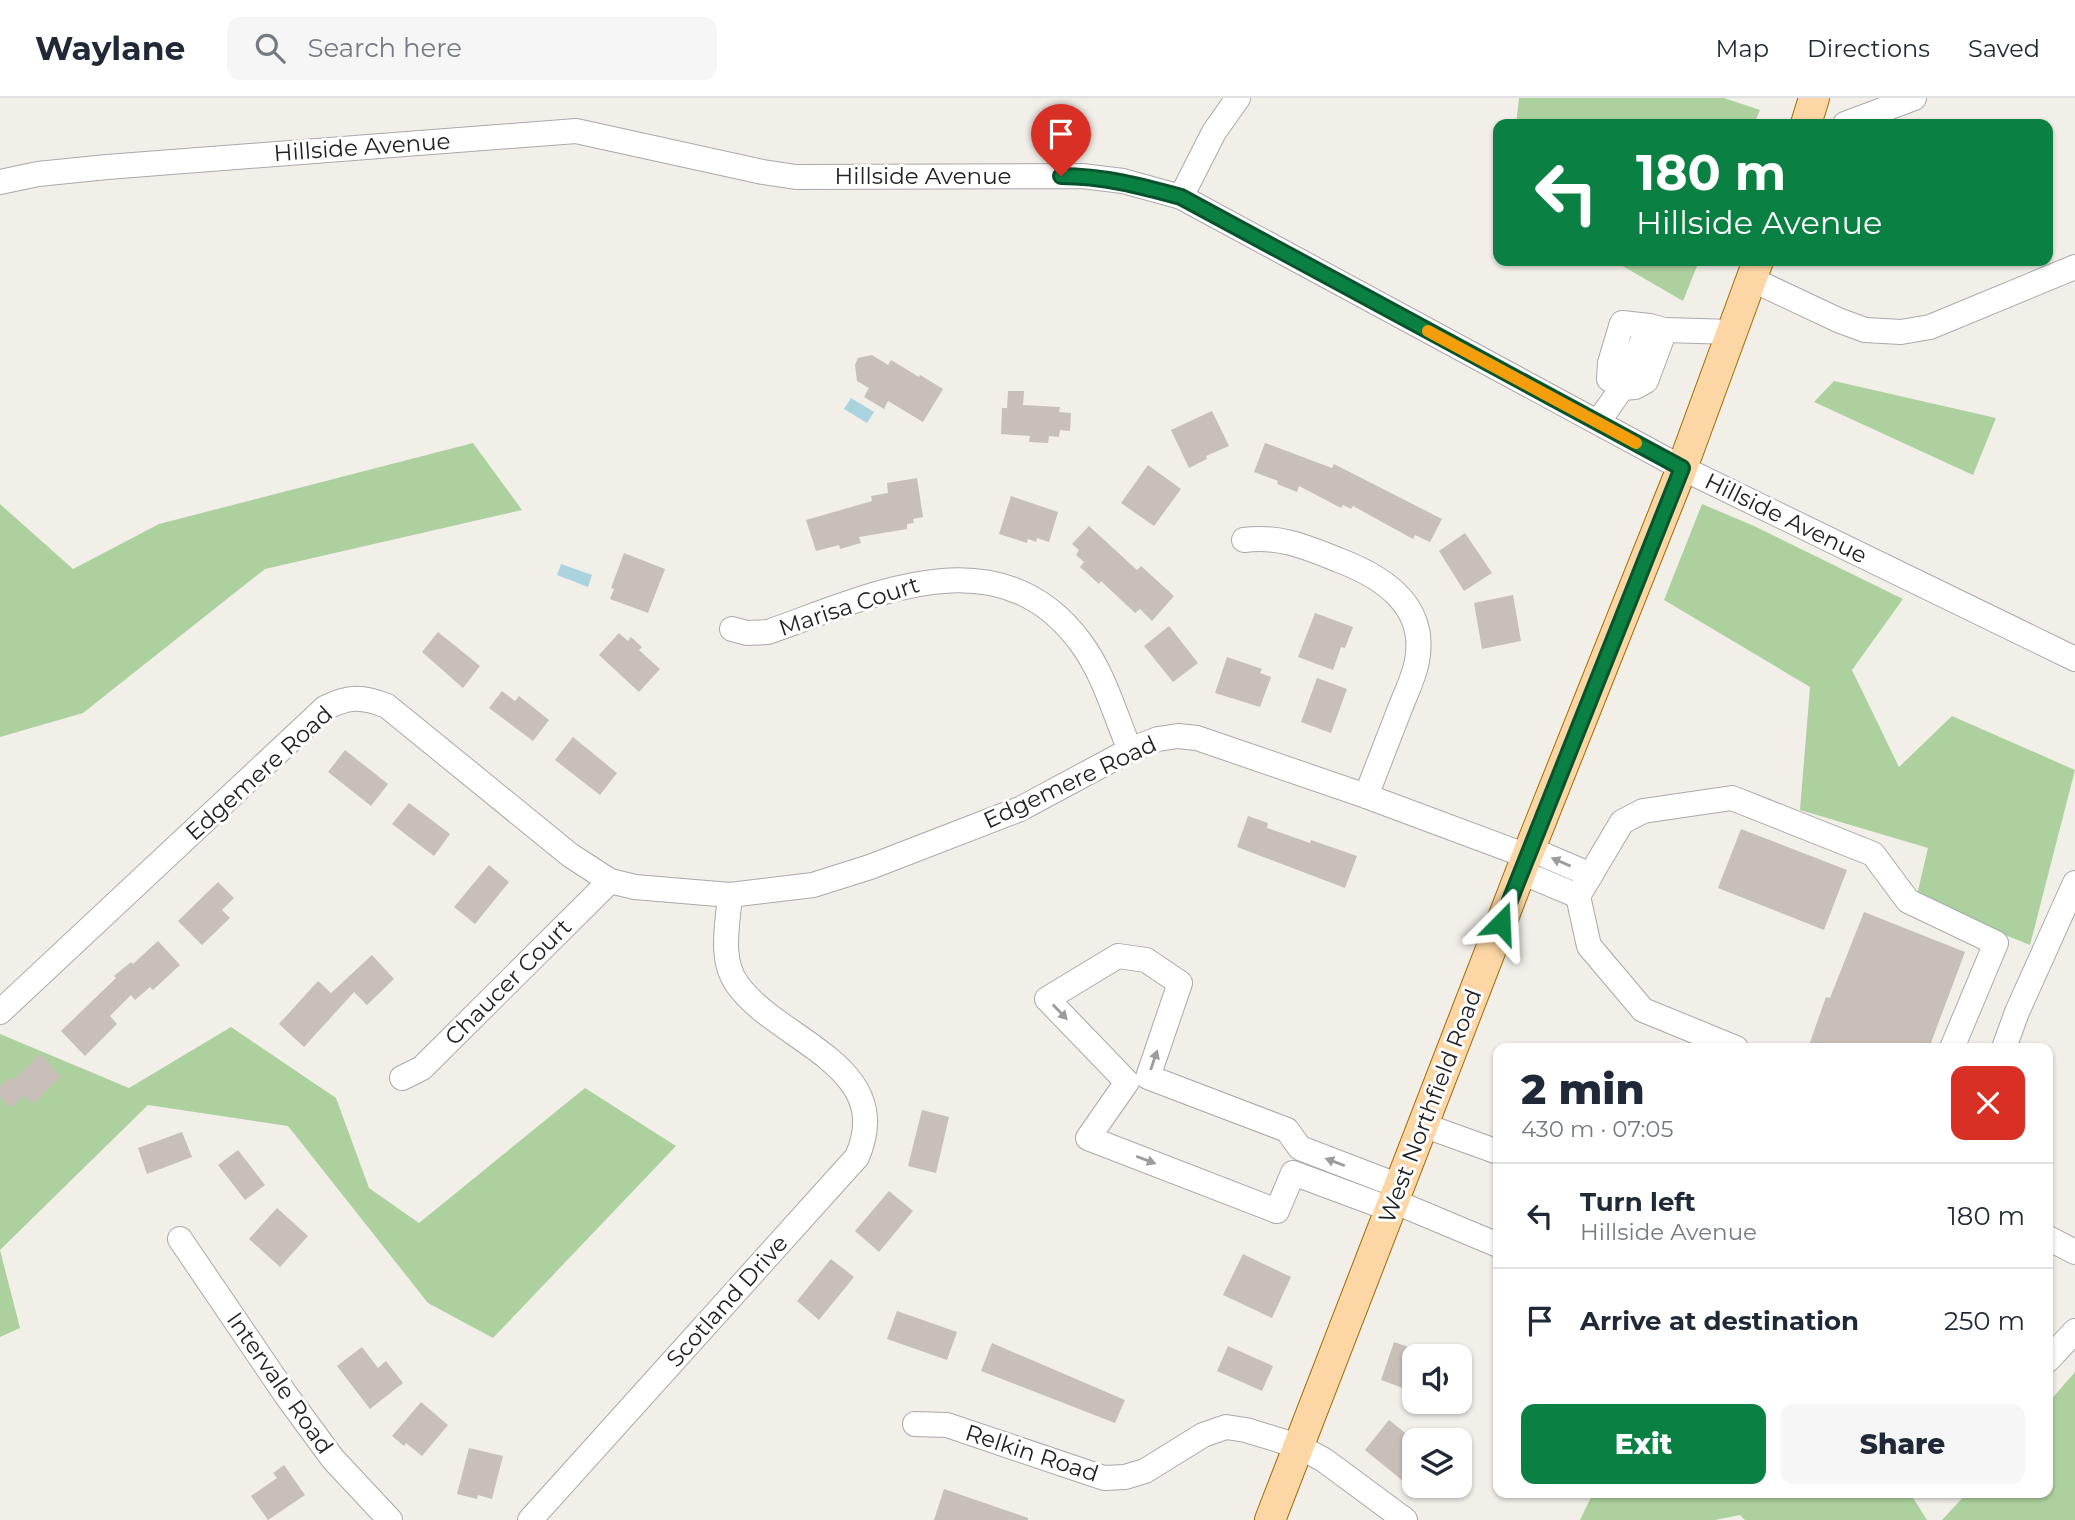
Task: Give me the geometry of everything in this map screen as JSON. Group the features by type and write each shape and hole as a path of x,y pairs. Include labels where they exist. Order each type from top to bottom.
{"main road":[{"path":"1808,119 1814,98"},
{"name":"West Northfield Road","path":"1270,1520 1526,859 1682,468 1754,270"}],"street":[{"path":"1181,197 1214,132 1238,98"},
{"path":"1857,119 1914,98"},
{"name":"Hillside Avenue","path":"0,182 38,174 107,167 576,131 796,177 1082,176 1123,181 1181,197 1682,468 2075,659"},
{"path":"1754,270 1838,320 1865,330 1901,332 1930,327 2075,267"},
{"path":"1598,422 1622,388 1657,328 1732,332"},
{"path":"1244,540 1263,538 1288,541 1369,572 1397,593 1413,620 1418,635 1417,665 1366,796"},
{"name":"Marisa Court","path":"732,629 747,633 768,632 899,587 928,581 973,580 999,585 1045,607 1081,643 1095,665 1130,750"},
{"name":"Edgemere Road","path":"0,1012 320,713 341,700 353,698 370,699 387,706 570,855 610,881 635,887 730,895 813,885 870,867 1020,809 1130,750 1158,739 1178,736 1197,738 1366,796 1526,859"},
{"path":"1578,896 1622,822 1643,811 1732,798 1872,854 1908,901 1996,943 1954,1043"},
{"path":"1526,859 1591,875"},
{"path":"1526,859 1578,896 1589,946 1643,1010 1724,1043"},
{"name":"Chaucer Court","path":"402,1078 422,1068 610,881"},
{"path":"2006,1043 2075,883"},
{"name":"Scotland Drive","path":"530,1520 857,1157 866,1129 862,1100 852,1080 754,1002 736,983 727,961 730,895"},
{"path":"1394,1199 1293,1173 1277,1211 1088,1138 1127,1082 1047,999 1118,956 1146,960 1180,983 1147,1077 1287,1130 1300,1148 1394,1199 1493,1243"},
{"path":"1423,1125 1493,1150"},
{"name":"Intervale Road","path":"180,1239 333,1459 386,1519"},
{"path":"2053,1241 2075,1252"},
{"path":"2053,1355 2075,1331"},
{"name":"Relkin Road","path":"915,1424 947,1425 1104,1478 1125,1477 1145,1471 1203,1435 1226,1427 1245,1430 1298,1446 1324,1460 1405,1520"}],"green space":[{"path":"1519,98 1724,98 1760,110 1756,119 1517,119"},
{"path":"1623,266 1697,266 1683,301"},
{"path":"1834,381 1996,418 1973,475 1814,402"},
{"path":"473,443 522,510 265,569 83,713 0,737 0,504 73,569 159,524"},
{"path":"1702,504 1754,526 1903,599 1852,670 1899,767 1952,716 2075,770 2030,945 1916,899 1928,848 1800,810 1810,687 1664,600"},
{"path":"231,1027 336,1098 369,1188 419,1223 585,1088 676,1146 493,1338 428,1303 288,1126 148,1105 0,1250 0,1034 129,1088"},
{"path":"0,1250 20,1328 0,1337"},
{"path":"2075,1372 2075,1520 1942,1520 1962,1498 2053,1498 2053,1397"},
{"path":"1591,1498 1913,1498 1927,1520 1745,1520 1740,1515 1715,1520 1580,1520"}],"water":[{"path":"851,398 874,412 867,423 844,409"},
{"path":"561,564 592,575 588,587 557,575"}],"building":[{"path":"872,355 888,365 891,360 943,389 923,422 888,401 884,409 864,397 869,388 857,381 855,365 858,358"},
{"path":"1008,391 1024,391 1023,405 1060,407 1059,412 1071,413 1070,431 1060,430 1059,437 1049,436 1048,443 1029,442 1030,436 1001,434 1002,408 1007,408"},
{"path":"1212,411 1229,446 1206,456 1207,459 1189,468 1171,430"},
{"path":"1265,443 1332,468 1334,464 1442,519 1430,542 1415,535 1413,539 1353,506 1351,509 1343,505 1341,508 1299,486 1297,492 1277,484 1278,481 1254,472"},
{"path":"1148,465 1181,489 1154,526 1121,503"},
{"path":"917,478 923,517 913,519 914,523 907,524 907,529 859,537 861,543 840,549 839,545 816,551 806,520 872,501 871,496 888,493 887,483"},
{"path":"1011,496 1058,512 1049,542 1037,538 1036,542 1028,539 1027,543 999,534"},
{"path":"1089,526 1137,570 1141,566 1174,596 1152,621 1140,609 1135,613 1101,581 1099,584 1080,567 1084,562 1076,555 1079,550 1072,544"},
{"path":"1465,533 1492,573 1464,591 1439,551"},
{"path":"624,553 665,569 648,613 610,599 614,589 611,588"},
{"path":"1513,595 1521,641 1482,649 1474,603"},
{"path":"1315,613 1353,627 1345,648 1341,647 1333,670 1298,657"},
{"path":"1169,626 1198,663 1173,682 1144,646"},
{"path":"438,632 480,666 463,688 422,652"},
{"path":"619,633 628,641 631,637 642,647 639,650 660,669 639,692 599,655"},
{"path":"1227,657 1262,669 1260,673 1271,677 1260,707 1215,693"},
{"path":"1317,678 1347,689 1331,733 1301,722"},
{"path":"502,691 515,701 519,696 549,720 533,741 489,708"},
{"path":"573,737 617,773 600,795 555,760"},
{"path":"345,750 388,784 371,806 328,772"},
{"path":"409,803 450,834 434,856 392,824"},
{"path":"1248,816 1268,823 1267,828 1357,856 1345,888 1237,847"},
{"path":"1741,829 1847,870 1824,930 1718,888"},
{"path":"489,865 509,882 475,924 454,907"},
{"path":"218,882 234,898 222,910 230,918 202,945 178,921"},
{"path":"1864,912 1965,952 1931,1043 1810,1043 1826,997 1830,998"},
{"path":"158,941 180,965 153,990 150,987 135,1000 131,995 110,1016 117,1024 85,1056 61,1031 116,978 114,976 131,962 133,964"},
{"path":"372,955 394,979 367,1005 354,992 304,1047 279,1024 318,981 331,993"},
{"path":"40,1054 61,1077 33,1104 24,1096 11,1108 0,1097 0,1087 10,1077 13,1080"},
{"path":"922,1110 949,1117 936,1173 908,1166"},
{"path":"182,1132 192,1157 147,1174 138,1148"},
{"path":"238,1150 265,1185 245,1200 218,1165"},
{"path":"889,1191 913,1211 879,1252 855,1231"},
{"path":"277,1208 308,1236 280,1267 249,1239"},
{"path":"1243,1254 1291,1277 1272,1318 1223,1295"},
{"path":"831,1259 854,1277 819,1320 797,1301"},
{"path":"897,1311 957,1332 947,1360 887,1339"},
{"path":"1394,1342 1402,1345 1402,1388 1381,1380"},
{"path":"992,1343 1125,1400 1115,1423 981,1371"},
{"path":"1228,1346 1273,1366 1262,1391 1217,1371"},
{"path":"362,1347 378,1368 386,1361 403,1383 370,1409 337,1366"},
{"path":"421,1402 448,1425 422,1456 392,1436"},
{"path":"1389,1420 1402,1430 1402,1480 1365,1450"},
{"path":"469,1448 503,1456 492,1499 478,1495 477,1499 457,1494"},
{"path":"284,1465 305,1495 268,1520 251,1496 277,1478 273,1473"},
{"path":"944,1489 1028,1518 1028,1520 934,1520"}],"slow traffic":[{"path":"1428,331 1636,443"}],"route":[{"path":"1061,176 1123,181 1181,197 1682,468 1501,923"}]}
